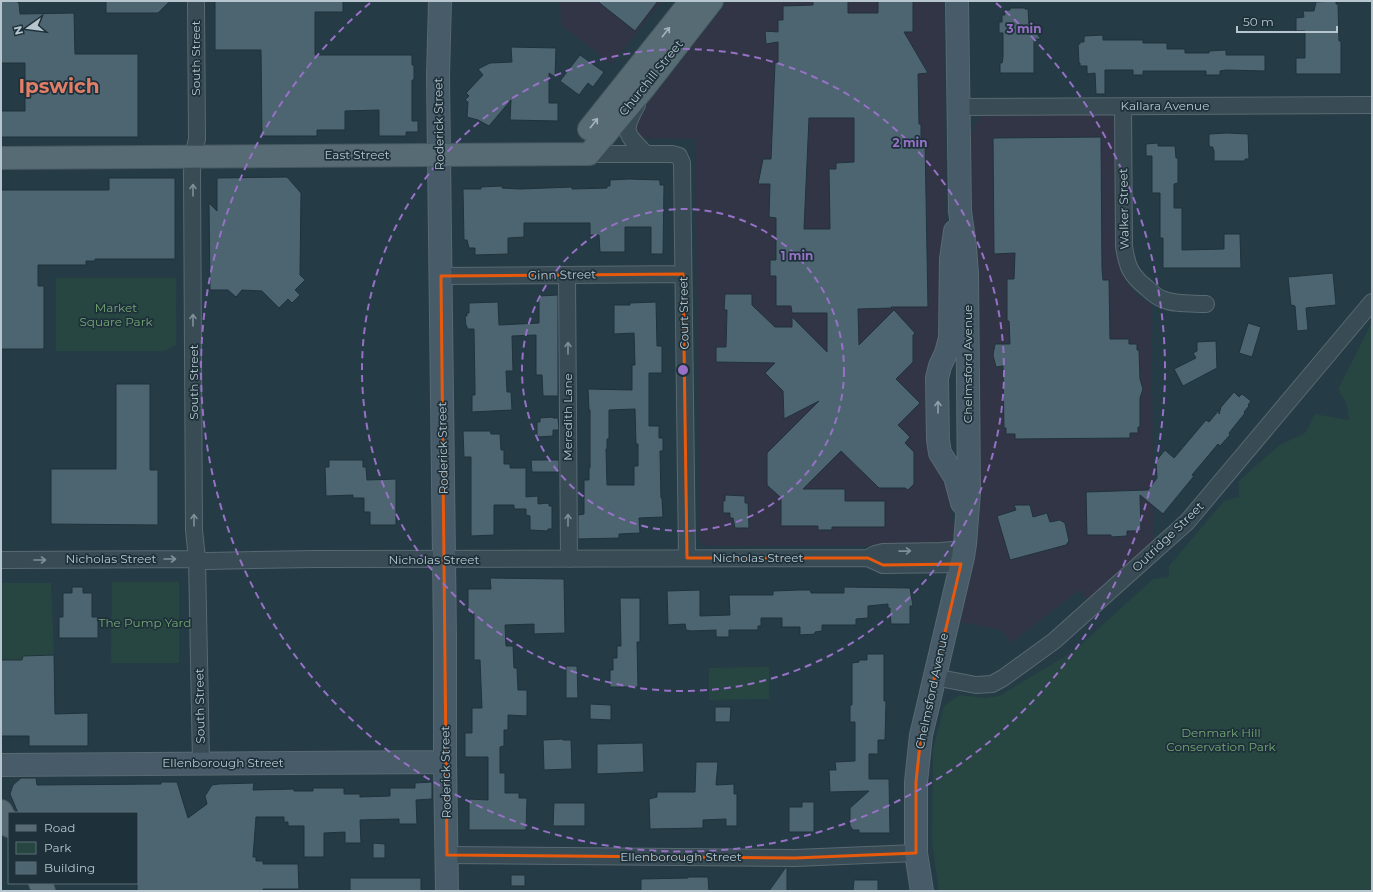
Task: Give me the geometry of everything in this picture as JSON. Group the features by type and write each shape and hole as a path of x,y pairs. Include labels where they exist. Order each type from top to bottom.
{"main road":[{"name":"Churchill Street","path":"579,154 691,1"},
{"name":"Churchill Street","path":"579,154 645,87 712,1"},
{"name":"East Street","path":"1,158 579,154"},
{"path":"1,811 8,824"}],"street":[{"name":"South Street","path":"196,1 197,139 193,156 194,522 197,559 201,763"},
{"name":"Chelmsford Avenue","path":"922,891 916,853 917,770 921,735 962,557 969,492 967,266 960,215 957,1"},
{"name":"Roderick Street","path":"440,2 438,76 446,639 445,762 447,891"},
{"path":"645,87 628,121 628,130 630,137 646,154"},
{"name":"Kallara Avenue","path":"958,107 1372,105"},
{"name":"Walker Street","path":"1123,106 1124,246 1126,261 1132,275 1141,284 1163,300 1206,304"},
{"name":"East Street","path":"579,154 672,154 679,156 682,165 683,188"},
{"name":"Court Street","path":"683,188 687,558"},
{"name":"Chelmsford Avenue","path":"960,215 951,259 949,345 941,363 937,378 938,440 939,451 954,476 966,517"},
{"name":"Meredith Lane","path":"568,274 569,559"},
{"name":"Ginn Street","path":"441,276 683,274"},
{"name":"Outridge Street","path":"934,677 976,685 992,684 1003,678 1054,641 1187,522 1372,302"},
{"path":"941,363 949,357 956,355 962,355 968,358"},
{"path":"939,451 948,456 957,454 963,447 968,436"},
{"name":"Nicholas Street","path":"1,560 197,559 206,561 314,559 444,560 868,558 880,552 941,551 962,557"},
{"name":"Ellenborough Street","path":"1,765 445,762"},
{"name":"Ellenborough Street","path":"447,855 796,858 916,853"}],"highlighted area":[{"path":"683,274 687,558 868,558 883,565 961,564 921,735 916,782 916,853 795,858 447,855 441,276"}],"shaded area":[{"path":"560,1 662,1 612,64 561,25"},
{"path":"728,1 944,1 947,474 951,518 952,522 956,526 955,535 946,544 937,546 708,546 702,544 700,540 695,139 641,138 633,128 637,117"},
{"path":"987,114 1108,114 1114,119 1116,122 1118,258 1126,282 1139,297 1151,305 1154,541 1088,600 1079,590 1011,643 1001,630 960,622 971,577 973,553 972,134 975,124 980,118"}],"green space":[{"name":"Market Square Park","path":"56,278 176,278 176,345 164,351 56,351"},
{"name":"Denmark Hill Conservation Park","path":"1372,322 1372,891 939,891 932,843 933,750 944,706 959,695 986,698 999,696 1074,651 1153,579 1169,577 1169,566 1224,501 1239,497 1239,481 1278,446 1305,433 1315,414 1349,420 1347,404 1338,389"},
{"name":"The Pump Yard","path":"112,582 179,582 179,663 111,663"},
{"path":"1,583 51,583 54,655 23,656 22,660 1,660"},
{"path":"769,667 769,699 709,700 709,668"}],"building":[{"path":"1,1 18,1 20,14 74,13 75,54 138,54 138,137 1,137 1,111 25,111 25,63 1,63"},
{"path":"106,1 170,1 158,13 106,13"},
{"path":"215,1 343,1 343,12 315,12 315,55 412,55 414,80 412,80 412,121 418,121 418,132 406,132 406,136 379,136 379,110 345,111 345,130 317,130 317,136 262,136 261,50 215,50"},
{"path":"597,1 658,1 635,31"},
{"path":"813,1 848,1 848,13 878,13 878,1 913,1 913,32 904,32 928,73 918,74 919,124 921,124 921,140 925,140 928,307 858,309 859,345 894,310 915,333 913,335 913,362 896,379 920,403 898,425 910,437 905,443 914,452 914,484 908,490 905,488 879,488 841,451 803,489 845,489 845,501 885,501 885,527 832,527 832,530 818,530 818,526 781,526 781,498 767,485 767,453 819,401 784,419 783,391 765,373 775,363 716,362 716,347 726,347 727,310 724,310 725,294 752,294 752,305 775,327 792,327 792,317 827,352 827,313 792,313 791,306 776,306 776,276 770,276 770,260 776,260 776,218 769,217 770,184 758,184 763,159 771,159 775,63 778,62 778,42 766,44 765,31 778,32 778,20 783,20 783,6 813,5","holes":["809,118 854,118 854,162 836,163 836,169 829,169 830,229 804,229"]},
{"path":"1336,1 1336,4 1338,4 1339,41 1341,41 1341,74 1296,74 1296,58 1305,58 1305,31 1296,31 1296,18 1304,17 1303,11 1314,11 1316,2"},
{"path":"1010,8 1028,9 1029,24 1041,39 1034,39 1034,73 1000,73 1000,63 1002,63 1003,57 1003,33 999,33 999,22 1002,22 1002,15 1005,15 1005,10 1010,10"},
{"path":"1103,35 1103,40 1143,40 1143,43 1167,43 1167,49 1185,49 1185,53 1209,53 1209,51 1226,50 1226,55 1265,55 1265,71 1226,70 1220,71 1220,75 1206,75 1206,71 1143,71 1143,75 1133,75 1133,70 1105,70 1105,94 1096,94 1095,73 1087,74 1087,66 1080,66 1078,44 1080,44 1080,42 1084,42 1084,36"},
{"path":"511,47 556,48 555,77 549,73 549,103 558,103 558,121 510,120 511,100 489,126 478,120 467,117 468,102 465,100 469,96 466,93 483,75 478,69 490,63 512,62"},
{"path":"580,55 604,72 593,87 588,83 579,95 560,81"},
{"path":"1209,134 1248,134 1249,159 1245,159 1245,161 1214,161 1214,150 1213,147 1210,147 1209,145"},
{"path":"1101,137 1102,269 1103,280 1109,280 1110,339 1129,339 1129,344 1137,344 1137,350 1139,350 1140,379 1143,389 1140,398 1140,427 1138,427 1138,433 1130,433 1130,438 1015,439 1015,434 1006,434 1006,428 1004,428 1003,366 996,367 993,355 995,344 1010,344 1009,321 1007,321 1007,279 1014,279 1015,253 994,254 993,138"},
{"path":"1158,143 1158,146 1175,146 1176,158 1178,158 1178,183 1174,184 1174,208 1182,208 1182,250 1224,249 1224,234 1240,234 1241,268 1163,268 1163,238 1160,238 1160,193 1152,193 1152,156 1146,156 1146,144"},
{"path":"287,177 301,193 300,275 305,280 295,290 300,295 292,303 288,299 279,308 262,291 242,290 236,297 228,290 210,290 209,203 217,211 217,178"},
{"path":"109,178 175,178 175,259 95,259 95,261 86,261 86,265 38,265 38,286 44,286 44,349 1,349 1,190 109,190"},
{"path":"610,180 660,180 660,185 664,185 663,254 651,254 651,227 625,227 625,252 600,252 599,235 590,235 590,223 524,223 524,237 508,238 508,254 475,255 475,248 469,248 467,240 464,240 463,189 481,189 481,187 502,186 502,188 520,189 572,187 572,189 607,188 607,186 610,186"},
{"path":"1333,273 1336,305 1306,308 1308,330 1297,331 1295,306 1291,305 1288,277"},
{"path":"558,295 558,396 543,396 542,375 536,375 536,335 512,336 513,371 506,371 507,392 511,392 512,410 472,412 472,395 475,395 474,329 467,329 465,316 469,313 469,303 498,302 499,325 539,323 539,296"},
{"path":"656,302 657,346 662,346 662,373 649,373 649,426 659,426 659,438 663,438 663,451 660,451 663,517 639,518 640,533 619,534 619,538 578,539 578,515 584,514 584,480 589,480 590,468 590,410 588,389 632,390 632,365 635,365 634,333 614,334 614,305 630,305 630,303","holes":["635,409 636,444 638,444 638,466 634,466 634,485 607,485 606,449 607,439 609,439 609,410"]},
{"path":"1248,323 1261,327 1252,357 1239,353"},
{"path":"1216,341 1217,368 1183,386 1174,369 1196,358 1193,353 1197,351 1197,342"},
{"path":"116,384 150,384 150,470 158,470 158,525 51,524 51,469 116,469"},
{"path":"1234,392 1239,397 1242,394 1251,401 1244,412 1245,413 1229,433 1230,435 1220,446 1218,444 1192,475 1194,476 1163,514 1140,495 1141,531 1127,531 1127,536 1111,537 1111,535 1087,535 1086,492 1148,490 1157,478 1156,461 1165,450 1174,458 1206,420 1209,422 1219,410 1219,414 1221,407"},
{"path":"540,418 558,418 559,430 553,430 553,436 537,437 537,422 540,422"},
{"path":"463,431 490,431 491,434 500,434 501,450 504,450 504,464 510,464 510,468 526,468 526,497 538,496 538,504 549,503 549,506 552,506 552,529 548,529 548,531 530,530 530,516 526,515 526,509 514,509 514,505 494,505 494,535 471,536 471,457 464,457"},
{"path":"329,460 363,460 363,467 366,467 367,480 396,479 396,525 370,525 370,512 364,512 364,498 353,498 353,495 326,496 325,467 329,467"},
{"path":"531,460 559,460 559,472 532,472"},
{"path":"726,495 745,496 745,503 748,503 749,528 735,528 733,518 730,518 730,513 723,513 723,501 725,501"},
{"path":"1014,505 1030,505 1033,517 1047,513 1050,522 1060,520 1065,523 1069,541 1066,545 1010,560 997,516 1016,510"},
{"path":"490,578 564,579 565,633 534,634 534,624 505,625 506,646 513,646 514,668 517,668 518,690 527,690 527,716 508,715 508,730 504,730 504,746 500,747 500,773 505,773 505,793 519,793 519,798 527,798 526,830 469,830 469,799 488,800 488,757 465,757 465,733 472,733 472,708 482,708 480,660 474,660 474,613 468,613 468,589 491,589"},
{"path":"72,587 83,587 83,593 92,593 92,617 98,617 98,638 59,638 59,617 63,617 63,593 72,593"},
{"path":"844,587 910,588 913,606 910,606 910,624 891,624 890,608 888,608 888,604 868,606 868,618 856,619 856,625 822,625 822,631 815,632 815,634 800,635 800,627 782,627 782,618 761,618 761,626 758,626 758,630 729,630 729,637 716,637 716,630 691,631 686,630 685,624 668,625 667,591 700,590 700,616 730,615 729,595 773,595 773,591 799,590 810,590 811,593 844,593"},
{"path":"620,598 640,598 640,642 637,642 638,687 610,687 610,670 613,670 613,658 617,658 617,646 621,646"},
{"path":"867,654 884,654 884,701 886,701 885,740 878,740 878,754 869,754 869,779 889,779 890,833 859,833 859,830 853,830 850,826 850,808 869,791 830,792 829,770 836,770 835,762 855,761 855,722 850,722 850,705 852,705 852,663 859,662 859,660 867,660"},
{"path":"54,655 55,714 88,713 88,746 29,746 29,736 1,736 1,660 22,660 23,656"},
{"path":"566,666 577,666 578,698 566,698"},
{"path":"590,704 611,705 611,720 590,719"},
{"path":"715,707 731,707 730,722 715,722"},
{"path":"543,740 571,740 572,769 544,770"},
{"path":"643,743 644,772 597,774 597,744"},
{"path":"696,762 718,762 716,785 734,784 734,794 737,794 737,826 726,826 726,819 703,820 703,828 650,829 649,799 657,797 657,792 695,792"},
{"path":"21,778 36,778 37,785 161,784 161,782 177,782 188,818 207,804 205,796 212,785 219,784 254,783 253,790 294,789 294,791 313,791 313,788 344,788 344,794 360,794 360,797 390,796 390,788 415,788 415,783 432,782 432,799 416,800 417,824 399,824 399,819 360,820 361,843 345,843 345,832 324,833 324,857 304,857 304,826 288,826 288,822 284,822 284,817 256,817 253,857 256,857 256,861 263,861 263,864 298,864 299,889 263,889 263,891 137,891 138,812 18,812 10,794 13,785"},
{"path":"802,802 814,802 814,832 789,832 789,807 802,807"},
{"path":"554,803 585,803 585,826 553,826"},
{"path":"373,843 385,844 385,858 373,858"},
{"path":"786,867 787,891 769,891"},
{"path":"511,875 525,875 525,886 511,886"},
{"path":"708,877 709,891 641,891 641,879"},
{"path":"350,878 421,878 421,891 350,891"},
{"path":"854,880 878,880 878,891 853,891"}],"district":[{"name":"Ipswich","path":"59,86"}]}
